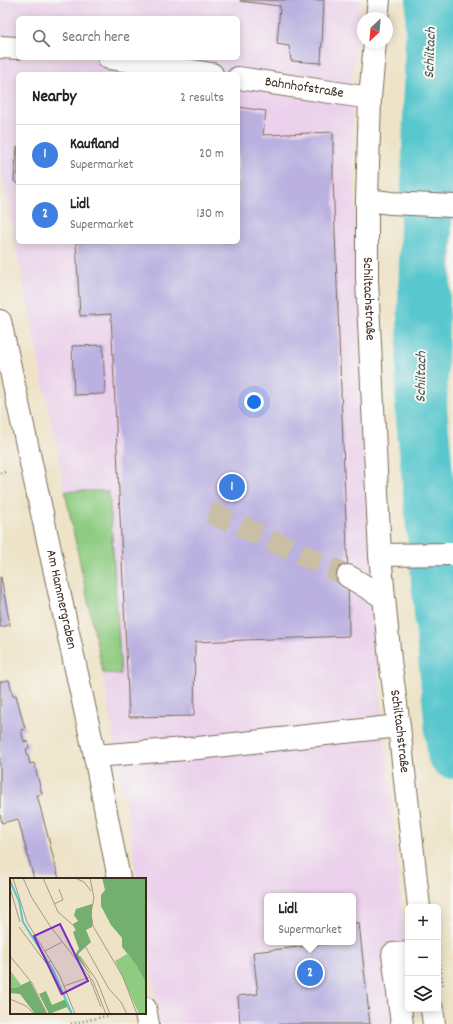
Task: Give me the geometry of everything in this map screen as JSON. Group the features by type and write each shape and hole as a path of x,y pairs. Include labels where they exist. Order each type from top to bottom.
{"street":[{"path":"378,12 379,0"},
{"path":"0,47 16,48"},
{"name":"Schiltachstraße","path":"374,48 370,98 366,280 380,555 390,660 399,726 419,904"},
{"path":"122,60 199,72"},
{"name":"Bahnhofstraße","path":"240,78 370,98"},
{"path":"367,200 391,203 452,206"},
{"name":"Am Hammergraben","path":"0,321 95,756 120,878"},
{"path":"380,555 453,554"},
{"path":"348,576 384,597"},
{"path":"95,756 198,748 399,726"},
{"path":"402,1024 393,954 405,953"},
{"path":"432,1012 434,1024"},
{"path":"146,1013 148,1024"}],"path":[{"path":"71,1024 115,1014"}],"shaded area":[{"path":"0,0 361,0 360,12 357,12 357,35 352,78 353,151 375,642 405,940 405,1012 412,1012 413,1024 160,1024 146,936 146,878 137,878 129,823 103,673 48,407 0,165"}],"green space":[{"path":"65,491 109,491 121,674 103,673"}],"building":[{"path":"240,0 324,0 321,63 291,61 289,46 277,44 280,6"},
{"path":"240,107 266,111 263,135 333,132 333,178 349,636 195,642 194,716 129,717 111,314 80,316 76,244 240,244"},
{"path":"16,158 16,182 14,181"},
{"path":"103,345 105,394 74,395 72,346"},
{"path":"0,577 10,625 0,627"},
{"path":"9,680 13,696 16,695 25,729 21,730 24,742 28,741 29,748 26,749 30,764 34,763 42,794 37,795 59,878 34,878 18,819 2,823 0,814 0,682"},
{"path":"356,923 359,923 370,1024 240,1024 238,996 258,994 253,952 318,945 356,945"}],"waterway":[{"name":"Schiltach","path":"432,0 421,408 453,753"}],"tunnel":[{"path":"210,512 348,576"}],"place":[{"name":"Kaufland","path":"232,487"},
{"name":"Lidl","path":"310,973"}]}
